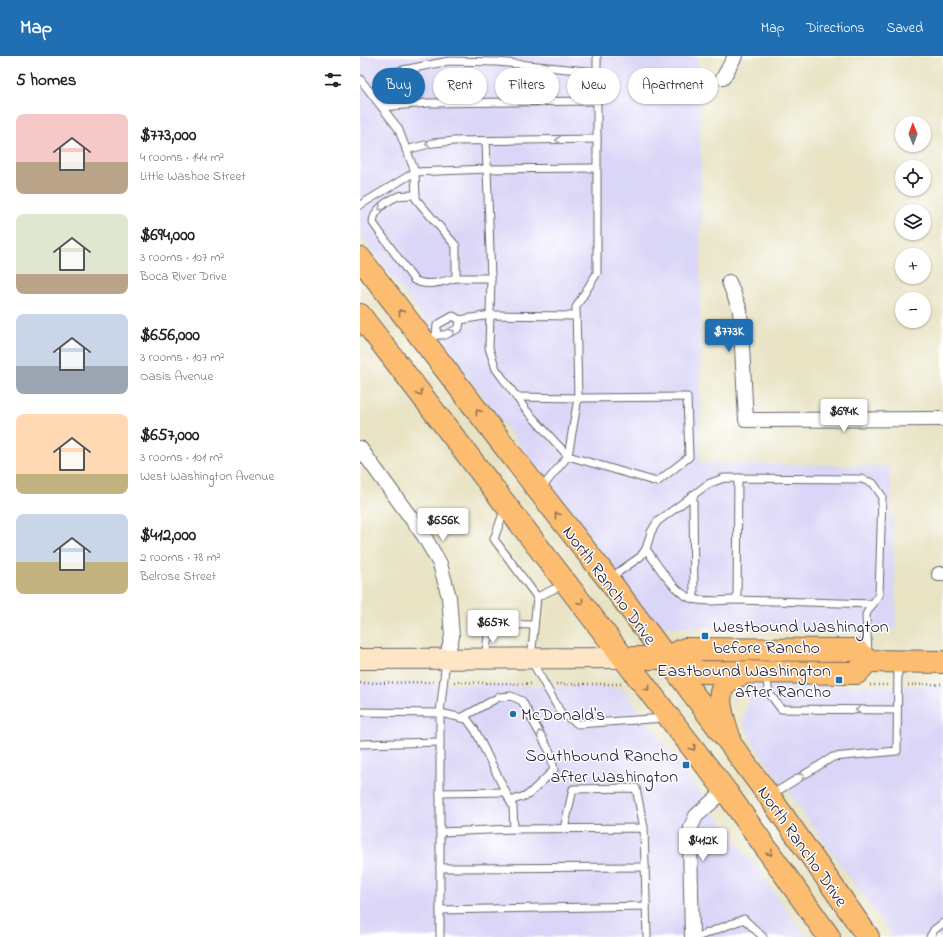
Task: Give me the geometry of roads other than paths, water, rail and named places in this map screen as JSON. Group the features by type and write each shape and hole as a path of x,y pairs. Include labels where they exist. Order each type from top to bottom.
{"main road":[{"name":"North Rancho Drive","path":"360,258 431,339 539,492 608,579 665,658 769,796 868,937"},
{"name":"North Rancho Drive","path":"360,315 725,790 829,937"},
{"path":"396,362 431,339"},
{"path":"665,658 685,649 856,650 868,661 943,662"},
{"path":"360,659 531,660 665,658 700,672 857,673 868,661"},
{"path":"733,749 723,718 721,693 725,685 732,679 756,672"}],"street":[{"path":"723,78 735,56"},
{"path":"728,282 740,310 746,420 943,420"},
{"path":"363,458 424,536 440,564 449,597 452,636 446,660"},
{"path":"692,937 691,827 696,816 725,790"}],"lane":[{"path":"597,56 597,68"},
{"path":"413,68 449,61 497,62 567,69"},
{"path":"360,79 372,94"},
{"path":"382,107 428,103 567,101"},
{"path":"380,104 398,128 415,172 416,198 456,246 456,278"},
{"path":"539,492 568,456 578,398 576,306 597,273 597,104"},
{"path":"406,150 433,143 597,139"},
{"path":"486,141 491,278 489,348 496,369 516,397 526,410 568,456 657,482 689,457 687,397 516,397"},
{"path":"360,205 415,172 487,169 597,168"},
{"path":"416,194 400,196 384,205 375,213 373,218 373,223 414,280 420,283 432,284 456,278 491,278"},
{"path":"431,339 437,325 453,316 460,320 490,315 576,316"},
{"path":"431,339 445,335 460,328 460,320"},
{"path":"608,579 640,557 646,549 651,532 657,522 708,484 724,478 861,479 873,483 882,496 879,595 866,615 868,661"},
{"path":"737,600 738,478"},
{"path":"693,495 694,598"},
{"path":"506,504 494,539 537,597 531,660 561,713 578,724 669,717"},
{"path":"646,549 676,589 689,597 702,600 873,604"},
{"path":"537,597 567,583"},
{"path":"484,660 490,624 534,625"},
{"path":"440,937 440,712 446,660"},
{"path":"769,796 833,757 897,751 898,661"},
{"path":"756,672 781,709 897,710"},
{"path":"462,718 499,697 511,696 522,701 550,752 554,770 528,795 510,801"},
{"path":"360,712 440,712 467,719 475,730 513,807 514,829"},
{"path":"360,744 440,742"},
{"path":"564,829 573,789 636,788 644,828 647,937"},
{"path":"440,793 505,792"},
{"path":"440,832 514,829 644,828"},
{"path":"440,868 645,867"},
{"path":"440,910 646,906"},
{"path":"697,937 744,919 763,937"},
{"path":"930,937 934,930 943,923"}],"place":[{"name":"Westbound Washington before Rancho","path":"705,636"},
{"name":"Eastbound Washington after Rancho","path":"839,680"},
{"name":"McDonald's","path":"513,714"},
{"name":"Southbound Rancho after Washington","path":"686,765"}]}
